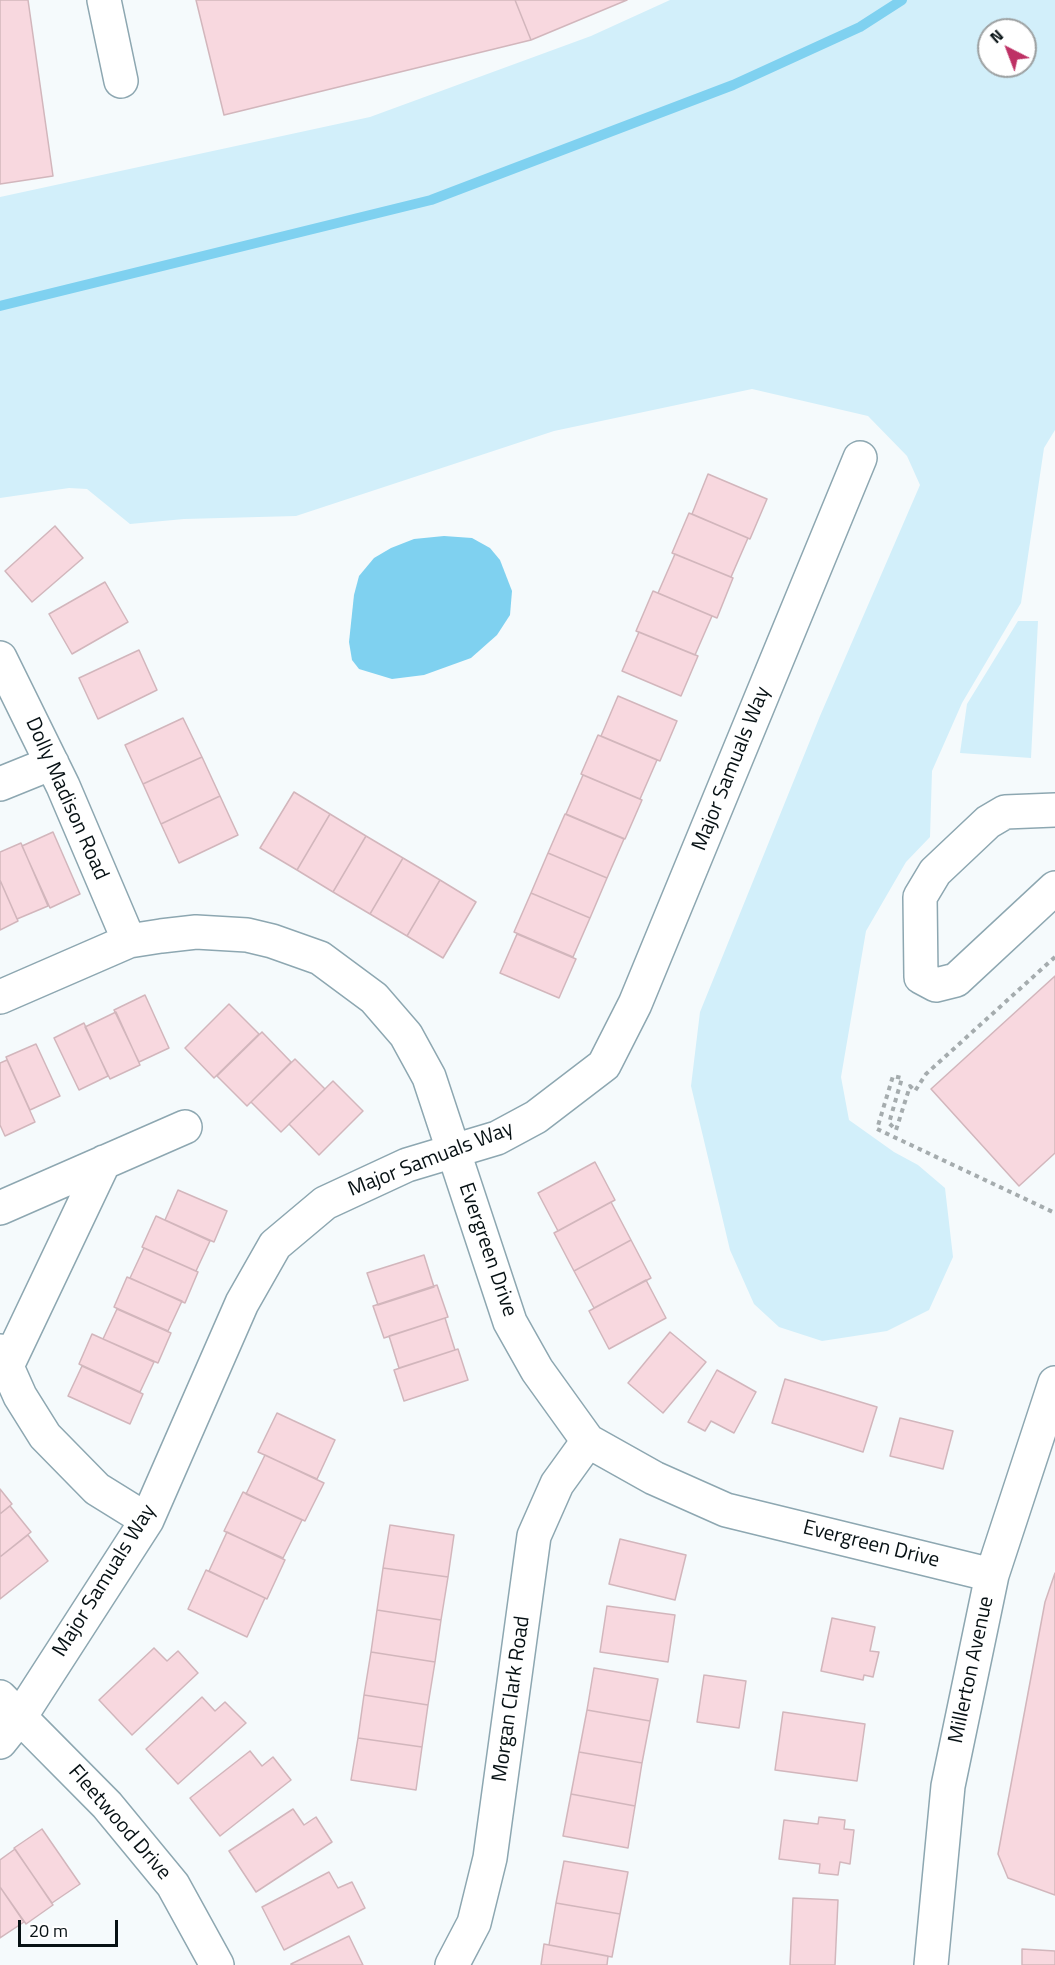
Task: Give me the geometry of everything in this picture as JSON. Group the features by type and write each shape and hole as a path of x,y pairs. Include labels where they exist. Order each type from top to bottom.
{"street":[{"path":"105,0 121,81"},
{"name":"Major Samuals Way","path":"0,1742 10,1707 147,1520 242,1303 275,1245 325,1203 377,1177 497,1138 536,1117 604,1065 647,975 860,458"},
{"name":"Dolly Madison Road","path":"0,658 52,763 129,941"},
{"path":"0,784 52,763"},
{"path":"1055,810 1005,812 988,822 935,872 920,897 921,977 936,985 956,980 1055,888"},
{"name":"Evergreen Drive","path":"0,997 129,941 196,932 247,935 320,958 374,998 406,1035 429,1077 510,1322 537,1370 588,1441 654,1478 726,1510 992,1575"},
{"path":"0,1208 185,1127"},
{"path":"104,1162 3,1359 20,1396 52,1444 97,1489 147,1520"},
{"name":"Millerton Avenue","path":"931,1965 948,1786 992,1575 1055,1383"},
{"name":"Morgan Clark Road","path":"452,1965 474,1923 490,1858 534,1536 557,1484 588,1441"},
{"name":"Fleetwood Drive","path":"10,1707 107,1805 173,1885 217,1965"}],"path":[{"path":"1055,957 926,1074 915,1091 910,1086 896,1130 889,1123 902,1078 893,1076 877,1129 1055,1213"}],"shaded area":[{"path":"670,0 1055,0 1055,430 1044,448 1021,603 962,703 932,771 930,837 906,862 866,931 841,1077 849,1120 894,1152 918,1165 945,1188 953,1257 929,1310 887,1331 822,1341 779,1327 754,1304 730,1250 691,1086 700,1012 820,716 920,485 907,456 868,416 752,389 554,431 296,516 184,519 130,524 87,489 69,488 0,498 0,197 370,117 591,36"},
{"path":"1018,621 1038,621 1031,758 960,753 967,704"}],"water":[{"path":"444,536 472,538 490,548 500,560 512,591 510,615 497,635 471,658 424,675 392,679 359,669 352,660 349,642 354,595 359,576 374,558 391,548 414,539"}],"building":[{"path":"0,0 28,0 53,176 0,184"},
{"path":"196,0 515,0 531,40 224,115"},
{"path":"515,0 627,0 531,40"},
{"path":"708,474 767,499 750,539 692,514"},
{"path":"689,513 748,538 731,577 672,553"},
{"path":"55,526 83,558 32,602 5,571"},
{"path":"675,554 733,578 717,618 658,593"},
{"path":"105,582 128,622 72,654 49,614"},
{"path":"653,591 712,616 695,655 636,631"},
{"path":"639,632 698,656 681,696 622,671"},
{"path":"139,650 157,690 98,719 79,678"},
{"path":"618,696 677,721 660,761 601,736"},
{"path":"183,718 202,757 143,784 125,745"},
{"path":"598,735 657,760 640,799 581,774"},
{"path":"202,757 220,796 161,824 143,784"},
{"path":"583,775 642,800 625,839 566,814"},
{"path":"294,792 330,814 297,870 260,848"},
{"path":"220,796 238,835 179,863 161,824"},
{"path":"330,814 366,836 333,892 297,870"},
{"path":"565,814 624,839 607,878 548,853"},
{"path":"53,832 80,894 50,908 22,846"},
{"path":"366,836 403,858 370,914 333,892"},
{"path":"21,843 48,906 17,919 0,880 0,852"},
{"path":"548,853 607,878 590,918 531,893"},
{"path":"403,858 440,880 407,936 370,914"},
{"path":"0,880 18,921 0,930"},
{"path":"440,880 476,902 443,958 407,936"},
{"path":"531,893 590,918 573,957 514,932"},
{"path":"517,934 576,959 559,998 500,973"},
{"path":"1055,976 1055,1153 1019,1186 931,1089"},
{"path":"145,995 169,1048 139,1062 114,1010"},
{"path":"229,1004 259,1034 214,1078 185,1048"},
{"path":"116,1012 140,1065 110,1079 85,1027"},
{"path":"84,1023 108,1076 79,1090 54,1038"},
{"path":"262,1032 291,1062 247,1106 217,1076"},
{"path":"36,1044 60,1096 30,1110 6,1057"},
{"path":"295,1059 325,1089 281,1132 251,1102"},
{"path":"7,1060 35,1122 5,1136 0,1125 0,1063"},
{"path":"333,1081 363,1111 319,1155 289,1124"},
{"path":"595,1162 615,1200 558,1231 538,1193"},
{"path":"178,1190 227,1211 214,1242 165,1220"},
{"path":"611,1202 631,1240 574,1271 554,1233"},
{"path":"156,1216 210,1241 196,1271 142,1247"},
{"path":"631,1240 651,1278 594,1308 574,1271"},
{"path":"144,1248 198,1272 185,1303 130,1278"},
{"path":"424,1255 434,1287 378,1305 367,1273"},
{"path":"127,1277 182,1301 168,1331 114,1307"},
{"path":"646,1280 666,1318 609,1349 589,1311"},
{"path":"437,1285 448,1317 384,1338 373,1306"},
{"path":"117,1309 171,1333 158,1363 103,1339"},
{"path":"445,1318 455,1350 399,1368 389,1336"},
{"path":"670,1332 706,1362 663,1413 628,1383"},
{"path":"92,1334 154,1362 140,1392 79,1364"},
{"path":"458,1349 468,1380 404,1401 394,1370"},
{"path":"82,1366 143,1394 130,1424 68,1396"},
{"path":"717,1370 756,1392 734,1433 711,1421 705,1431 688,1422"},
{"path":"785,1379 877,1407 863,1452 772,1423"},
{"path":"277,1413 335,1440 317,1479 258,1452"},
{"path":"900,1418 953,1431 943,1469 890,1456"},
{"path":"265,1455 324,1483 305,1521 246,1494"},
{"path":"0,1489 12,1504 0,1514"},
{"path":"243,1492 302,1520 283,1558 224,1531"},
{"path":"10,1506 31,1532 0,1557 0,1514"},
{"path":"390,1525 454,1535 448,1577 383,1568"},
{"path":"227,1532 285,1560 267,1599 209,1571"},
{"path":"28,1535 48,1561 0,1599 0,1557"},
{"path":"620,1539 686,1555 675,1600 609,1584"},
{"path":"383,1568 448,1577 441,1620 377,1610"},
{"path":"206,1570 265,1598 247,1637 188,1609"},
{"path":"1055,1573 1055,1895 1008,1878 998,1854 1045,1602"},
{"path":"607,1606 675,1615 668,1662 600,1652"},
{"path":"377,1610 441,1620 435,1662 371,1652"},
{"path":"832,1618 875,1627 870,1651 879,1652 873,1677 864,1675 863,1680 821,1671"},
{"path":"154,1648 167,1661 178,1651 198,1673 132,1735 99,1700"},
{"path":"371,1652 435,1662 428,1705 364,1695"},
{"path":"594,1668 658,1679 650,1721 587,1710"},
{"path":"704,1675 746,1681 739,1728 697,1722"},
{"path":"364,1695 428,1705 422,1747 358,1738"},
{"path":"202,1697 215,1711 225,1702 246,1723 178,1784 146,1749"},
{"path":"587,1710 650,1721 642,1763 579,1752"},
{"path":"783,1712 865,1724 857,1781 775,1770"},
{"path":"358,1738 422,1747 416,1790 351,1780"},
{"path":"250,1751 262,1766 273,1757 291,1780 220,1836 190,1798"},
{"path":"579,1752 642,1763 635,1806 571,1794"},
{"path":"571,1794 635,1806 628,1848 563,1836"},
{"path":"293,1809 304,1825 316,1817 332,1842 256,1892 229,1851"},
{"path":"819,1817 845,1820 844,1829 854,1830 850,1864 840,1862 838,1875 819,1873 820,1864 779,1859 784,1820 818,1824"},
{"path":"42,1829 80,1884 52,1903 14,1848"},
{"path":"15,1849 53,1905 26,1924 0,1887 0,1860"},
{"path":"564,1861 628,1872 620,1914 556,1903"},
{"path":"329,1872 338,1888 352,1882 365,1908 284,1950 262,1907"},
{"path":"0,1887 24,1922 0,1938"},
{"path":"793,1898 838,1900 835,1965 790,1965"},
{"path":"556,1903 620,1914 612,1957 549,1945"},
{"path":"349,1936 363,1965 291,1965 291,1964"},
{"path":"544,1944 608,1956 607,1965 541,1965"},
{"path":"1022,1949 1055,1951 1055,1965 1022,1965"}],"waterway":[{"path":"0,306 431,200 733,85 860,27 902,0"}]}
